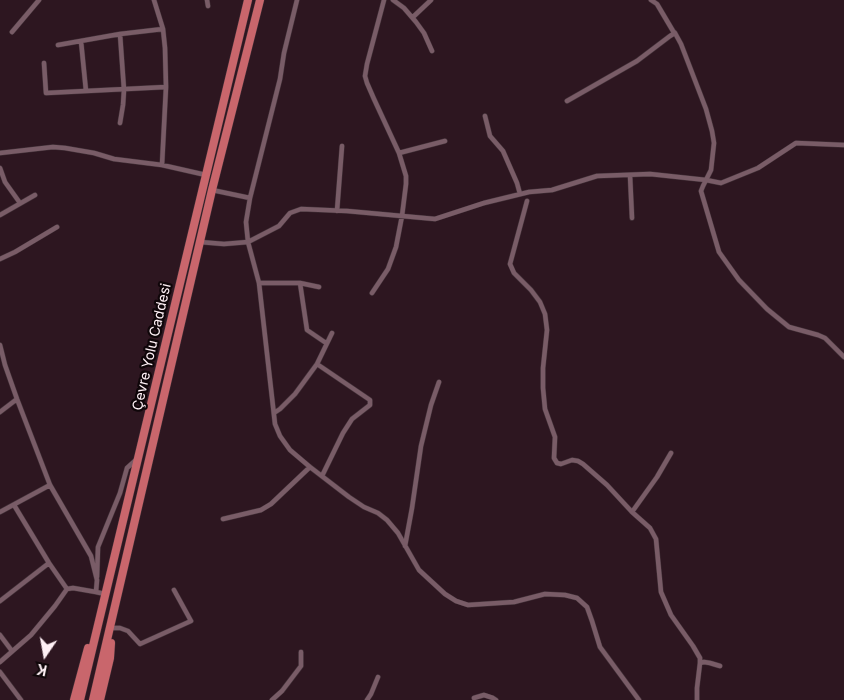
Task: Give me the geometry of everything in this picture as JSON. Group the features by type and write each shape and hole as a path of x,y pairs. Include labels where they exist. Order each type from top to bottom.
{"highway":[{"name":"Çevre Yolu Caddesi","path":"80,700 248,0"},
{"name":"Çevre Yolu Caddesi","path":"93,700 212,190 260,0"},
{"path":"74,700 82,666 105,594"},
{"path":"100,700 110,658 113,619"}],"street":[{"path":"12,32 39,0"},
{"path":"154,0 165,48 166,87 162,165"},
{"path":"206,0 208,6"},
{"path":"296,0 280,79 250,198 246,222 248,242 259,283 275,424 280,436 290,450 310,467 349,497 364,507 378,513 386,520 398,533 419,570 433,584 456,601 468,605 514,602 545,594 577,598 587,607 600,647 639,700"},
{"path":"393,0 413,17 424,33 432,52"},
{"path":"413,17 431,0"},
{"path":"651,0 657,4 681,44 706,109 712,131 714,143 711,170 702,191 719,252 739,280 767,309 789,327 818,334 825,338 844,358"},
{"path":"372,293 388,269 396,247 402,216 406,176 399,153 365,76 382,1"},
{"path":"58,45 162,29"},
{"path":"567,101 637,61 675,33"},
{"path":"120,34 124,90 120,123"},
{"path":"81,41 86,91"},
{"path":"44,63 46,93 166,87"},
{"path":"485,116 490,136 503,150 520,194"},
{"path":"399,153 445,141"},
{"path":"200,242 224,244 248,242 279,226 290,213 300,209 337,210 435,219 520,194 552,190 597,176 650,174 721,183 758,168 796,144 844,145"},
{"path":"337,210 342,146"},
{"path":"0,153 53,147 65,148 94,153 114,160 162,165 206,175"},
{"path":"0,168 4,182 20,203"},
{"path":"630,175 632,218"},
{"path":"212,190 250,198"},
{"path":"0,215 35,195"},
{"path":"527,201 510,264 514,272 540,302 545,314 547,330 542,368 543,388 545,409 554,437 554,458 557,463 561,464 572,460 578,461 607,485 650,528 656,539 661,592 670,615 693,646 700,663 697,700"},
{"path":"0,259 57,227"},
{"path":"259,283 300,283 319,286"},
{"path":"300,283 307,330 326,343"},
{"path":"274,413 295,394 317,364 332,333"},
{"path":"0,349 50,485 91,556 97,580"},
{"path":"317,364 370,400 370,405 352,419 343,433 322,476"},
{"path":"405,546 421,446 439,382"},
{"path":"0,412 17,399"},
{"path":"632,512 671,454"},
{"path":"96,592 98,547 120,493 127,468 140,456"},
{"path":"223,519 261,510 271,504 310,467"},
{"path":"0,512 50,485"},
{"path":"14,504 49,563 67,588"},
{"path":"0,601 49,563"},
{"path":"67,588 105,594"},
{"path":"0,662 31,635 67,588"},
{"path":"112,628 128,631 140,644 190,621 174,590"},
{"path":"0,635 12,651"},
{"path":"272,700 282,691 301,666 301,652"},
{"path":"700,663 704,662 720,666"},
{"path":"0,672 21,700"},
{"path":"367,700 378,677"},
{"path":"474,698 484,695 496,700"}]}
